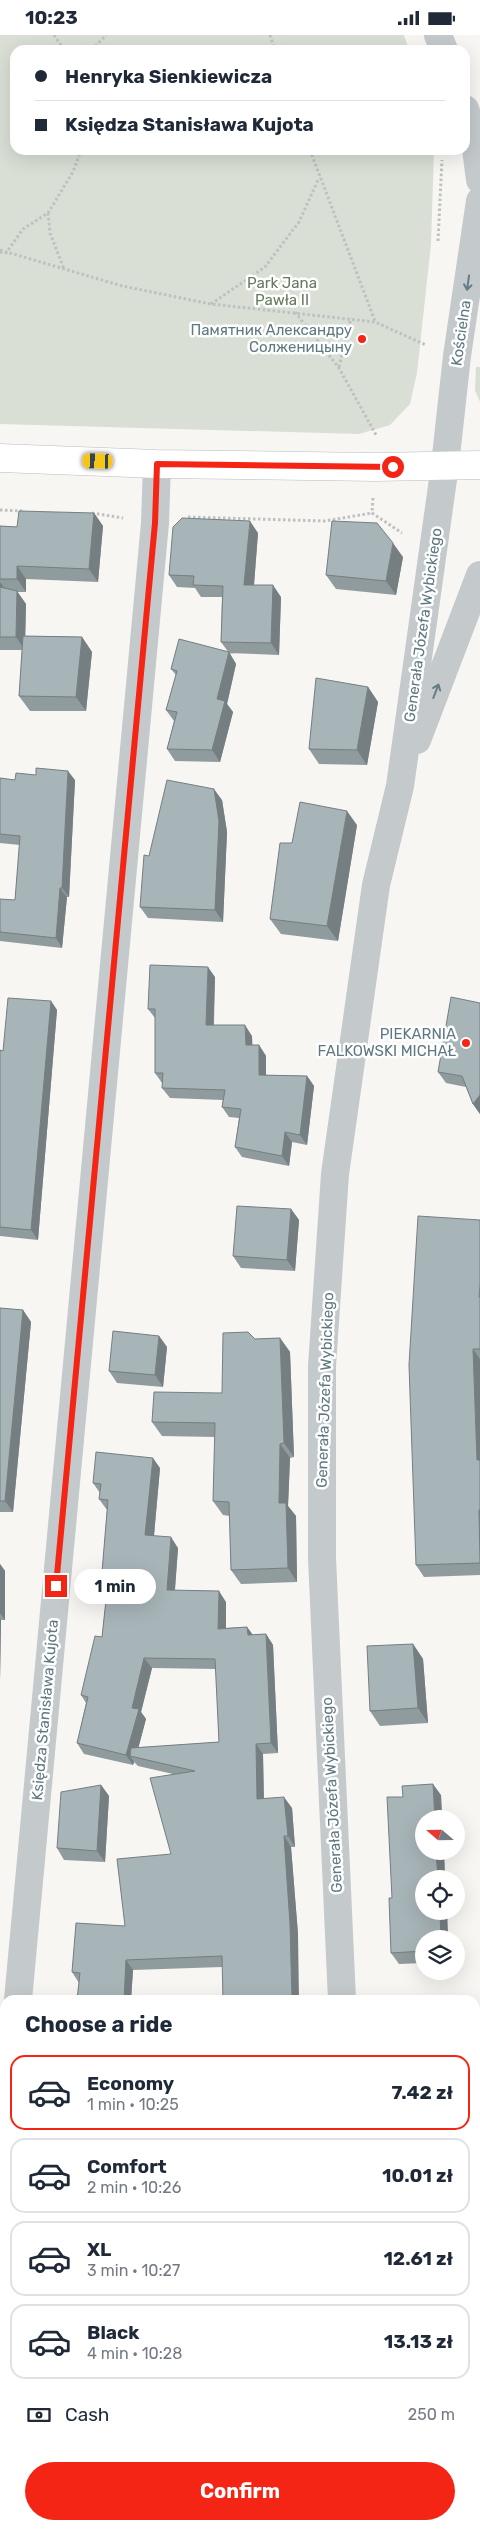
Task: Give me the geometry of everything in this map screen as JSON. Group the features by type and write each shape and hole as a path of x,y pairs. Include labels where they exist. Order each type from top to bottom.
{"main road":[{"path":"0,458 157,464 376,467 480,465"}],"street":[{"path":"470,122 474,133 480,180"},
{"name":"Kościelna","path":"446,465 457,356 480,201"},
{"name":"Księdza Stanisława Kujota","path":"18,1995 154,533 157,464"},
{"name":"Generała Józefa Wybickiego","path":"342,1995 322,1558 322,1366 335,1174 376,885 400,785 446,465"},
{"name":"Generała Józefa Wybickiego","path":"400,785 480,575"}],"path":[{"path":"97,45 106,35"},
{"path":"6,253 23,229 48,213 73,172 79,155"},
{"path":"312,155 375,322"},
{"path":"438,245 443,155"},
{"path":"211,304 264,267 300,222 319,178"},
{"path":"48,213 50,233 64,269"},
{"path":"0,251 122,286 211,304 375,322 429,346 430,337"},
{"path":"295,312 339,368 378,438"},
{"path":"339,368 351,318"}],"green space":[{"name":"Park Jana Pawła II","path":"0,35 404,35 407,45 10,45 10,155 434,155 431,244 417,373 410,404 390,425 359,434 0,424"},
{"path":"476,367 480,367 480,402 475,390"}],"building":[{"path":"19,511 94,513 89,569 17,566 17,579 0,579 0,526 17,527"},
{"path":"182,518 250,521 244,585 273,585 271,643 221,642 223,586 193,585 194,576 169,575 173,527"},
{"path":"332,521 377,523 393,543 386,581 326,575"},
{"path":"0,587 17,591 16,637 0,637"},
{"path":"23,636 82,637 76,697 19,696"},
{"path":"179,639 229,652 217,699 225,701 212,750 167,749 177,712 166,710 177,671 171,669"},
{"path":"316,678 368,687 357,750 309,749"},
{"path":"36,768 68,771 62,888 60,888 56,938 0,932 0,899 15,900 20,836 0,834 0,778 15,780 16,773 36,775"},
{"path":"167,780 214,789 219,821 215,910 140,907 144,855 149,856"},
{"path":"300,802 347,811 327,926 270,919 280,843 292,843"},
{"path":"150,965 208,967 206,1025 245,1025 246,1045 259,1045 259,1075 307,1076 300,1135 285,1132 282,1156 235,1147 241,1109 222,1107 225,1090 162,1088 163,1073 155,1073 155,1009 148,1009"},
{"name":"PIEKARNIA FALKOWSKI MICHAŁ","path":"451,997 480,1003 480,1095 473,1104 462,1076 438,1072"},
{"path":"8,998 51,1001 31,1230 0,1227 0,1050 3,1051"},
{"path":"237,1206 291,1209 287,1260 233,1256"},
{"path":"418,1216 480,1220 480,1349 473,1349 477,1460 480,1460 480,1563 416,1565 409,1365"},
{"path":"0,1308 23,1310 5,1501 0,1501"},
{"path":"113,1331 159,1336 155,1375 109,1371"},
{"path":"248,1332 255,1339 280,1338 284,1443 280,1444 279,1503 286,1503 288,1568 231,1570 229,1502 213,1501 215,1423 152,1422 154,1392 222,1393 223,1333"},
{"path":"96,1452 153,1458 145,1535 171,1537 167,1590 219,1591 218,1629 247,1627 248,1635 266,1634 271,1743 256,1744 257,1799 284,1797 288,1836 284,1836 290,1924 292,1995 223,1995 222,1956 126,1960 124,1995 78,1995 80,1973 72,1972 76,1923 125,1926 117,1859 171,1854 150,1778 195,1771 130,1756 131,1748 219,1742 215,1659 144,1658 132,1708 139,1709 126,1755 77,1743 88,1697 81,1695 95,1636 102,1637 109,1572 102,1572 108,1500 99,1499 101,1484 93,1483"},
{"path":"413,1644 418,1708 370,1711 367,1646"},
{"path":"433,1784 434,1810 415,1810 415,1860 437,1860 437,1870 415,1870 415,1920 440,1920 441,1930 415,1930 415,1952 391,1953 389,1898 392,1898 387,1797 403,1797 402,1786"},
{"path":"101,1785 97,1851 57,1848 61,1792"}],"place":[{"name":"Памятник Александру Солженицыну","path":"362,339"},
{"name":"PIEKARNIA FALKOWSKI MICHAŁ","path":"466,1043"}],"route":[{"path":"56,1586 155,523 157,464 242,463 393,467"}]}
